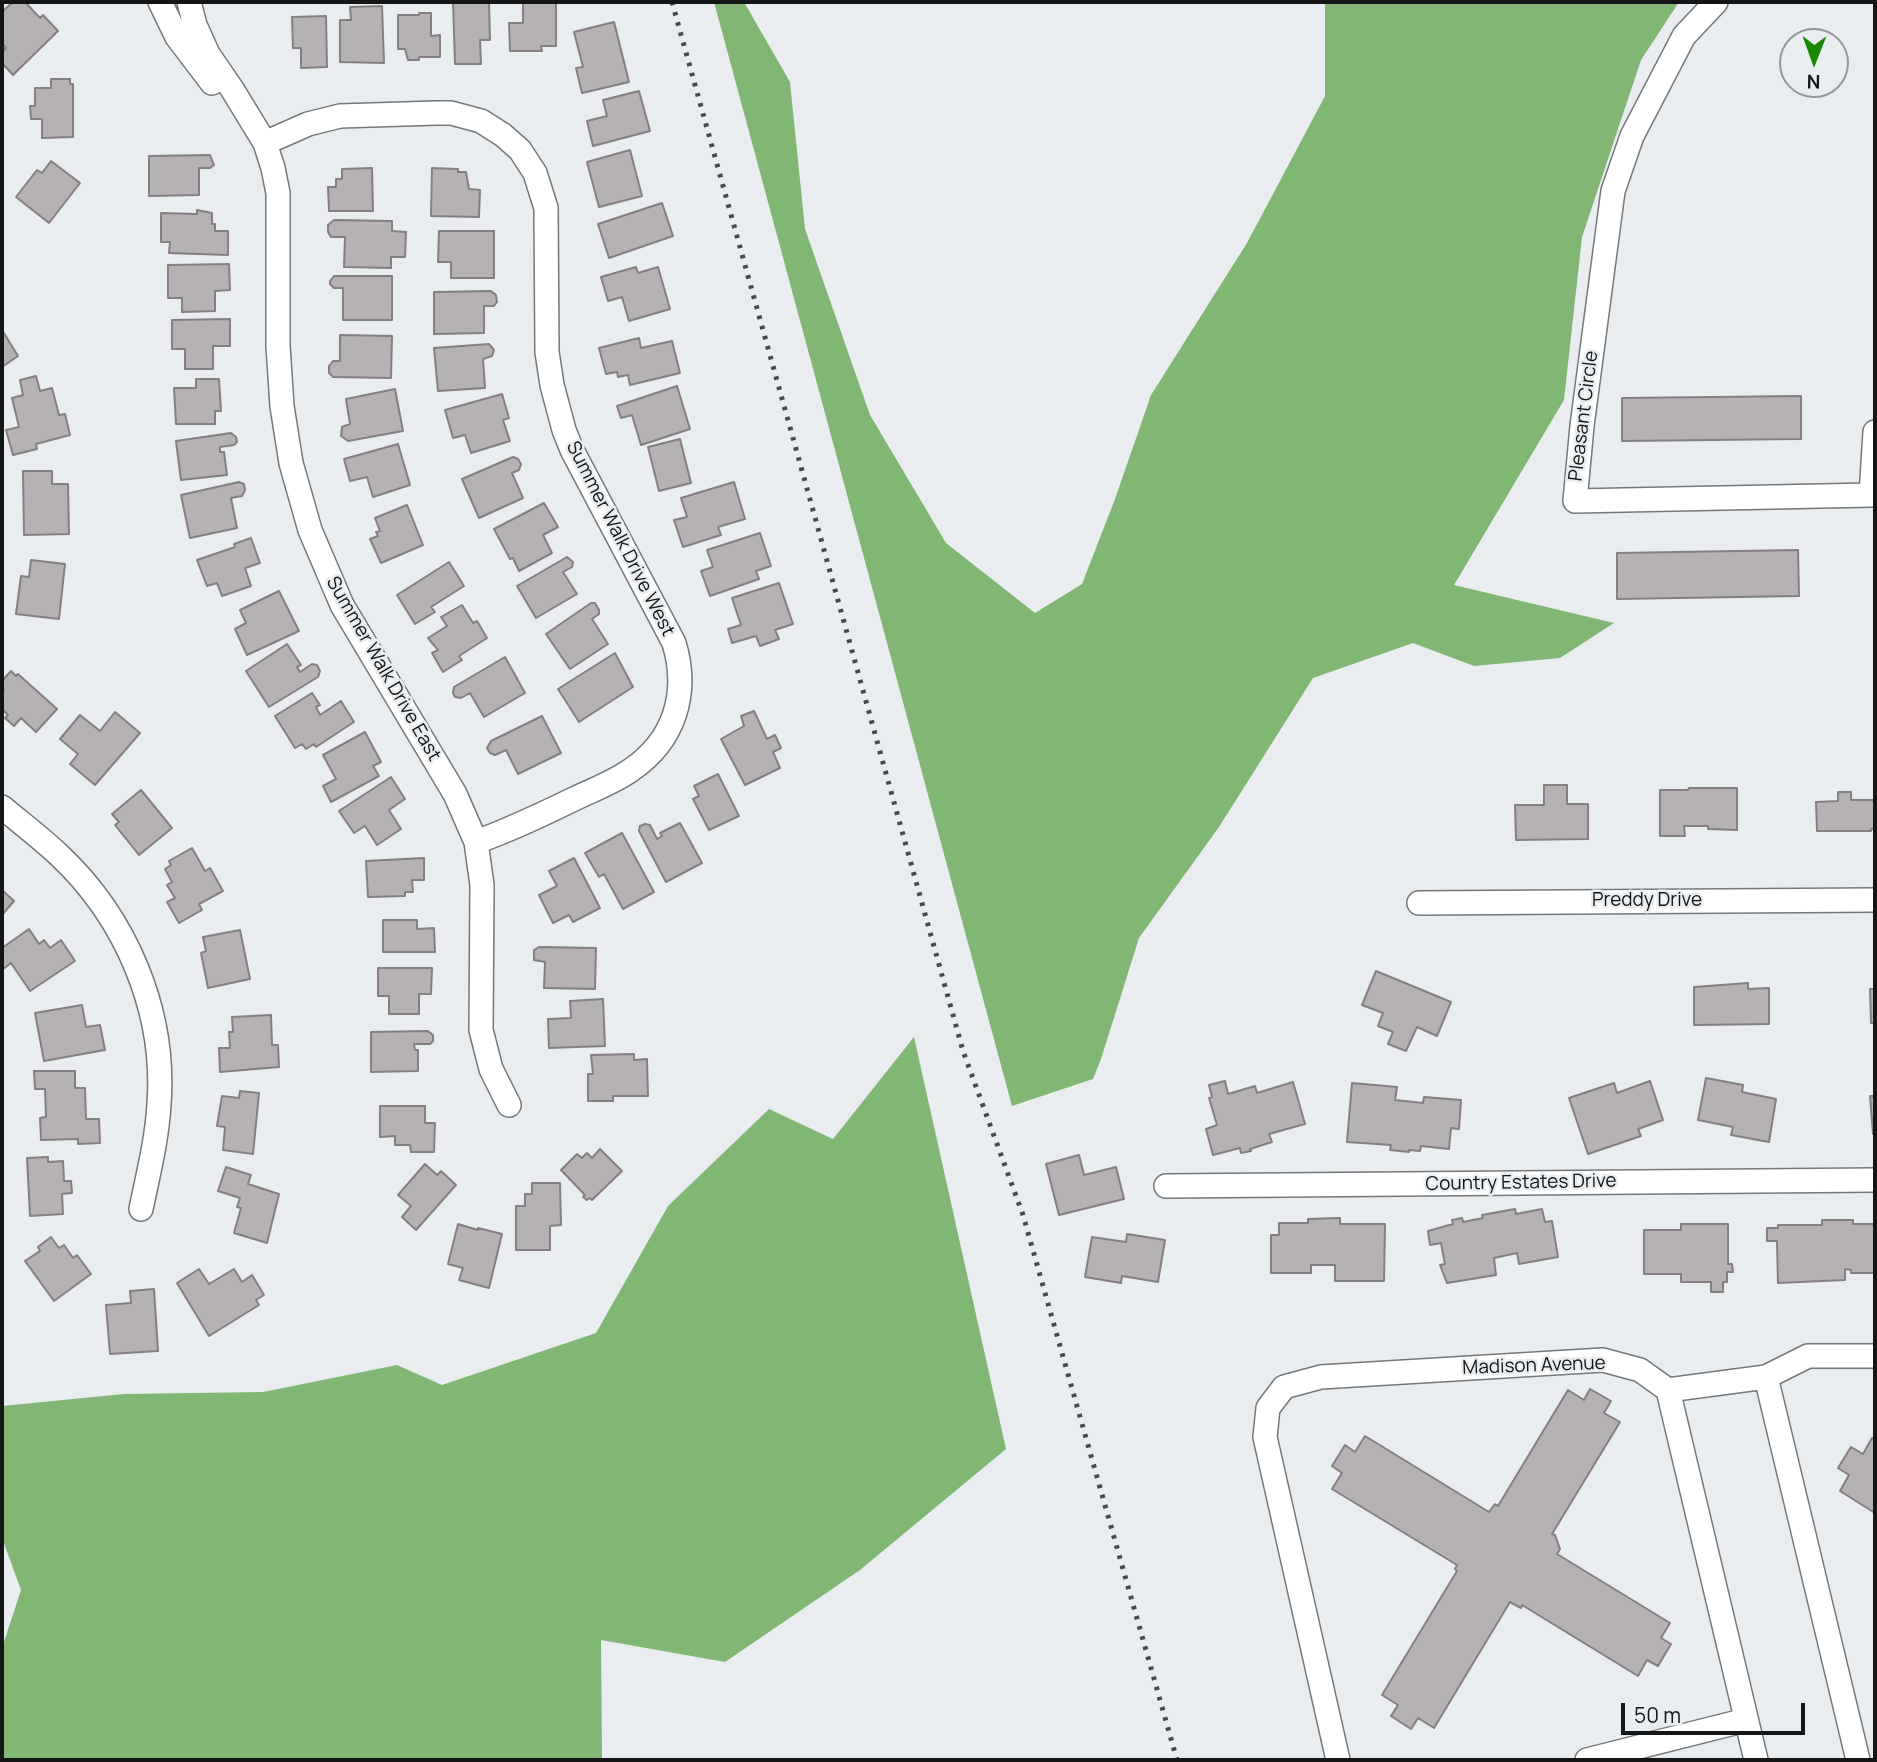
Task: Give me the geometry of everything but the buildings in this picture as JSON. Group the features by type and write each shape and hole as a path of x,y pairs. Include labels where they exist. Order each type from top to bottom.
{"street":[{"name":"Summer Walk Drive East","path":"160,2 177,37 198,67 245,124 265,143"},
{"name":"Summer Walk Drive East","path":"189,2 208,54 265,143 273,167 278,193 278,346 282,405 291,463 310,530 342,605 455,794 476,842 482,885 481,1030 491,1069 509,1105"},
{"name":"Pleasant Circle","path":"1716,2 1684,36 1632,136 1613,191 1575,500 1871,495 1875,432"},
{"name":"Summer Walk Drive West","path":"265,143 308,124 354,114 451,113 481,121 503,135 526,158 545,199 548,217 547,352 552,385 564,430 674,643 680,665 680,688 677,710 668,732 656,750 630,771 510,830 476,842"},
{"path":"2,807 61,857 92,891 118,929 142,981 156,1037 160,1083 155,1140 141,1209"},
{"name":"Preddy Drive","path":"1419,903 1875,900"},
{"name":"Country Estates Drive","path":"1166,1186 1875,1180"},
{"path":"1756,1760 1668,1390 1766,1377 1808,1356 1875,1356"},
{"name":"Madison Avenue","path":"1338,1760 1265,1437 1268,1408 1284,1387 1321,1377 1603,1360 1640,1370 1668,1390"},
{"path":"1766,1377 1858,1760"},
{"path":"1587,1760 1746,1720"}],"green space":[{"path":"714,2 744,2 790,82 805,229 870,415 946,543 1035,613 1082,584 1151,395 1247,243 1325,96 1325,2 1679,2 1641,60 1582,237 1564,400 1454,585 1614,623 1560,658 1474,666 1413,643 1313,678 1219,827 1139,938 1093,1079 1012,1106"},
{"path":"914,1037 1006,1449 860,1570 725,1662 601,1640 602,1760 2,1760 2,1648 21,1590 2,1538 2,1406 124,1394 263,1392 397,1365 442,1385 596,1333 668,1206 769,1109 833,1139"}],"railway":[{"path":"672,2 963,1051 1023,1215 1177,1760"}]}
